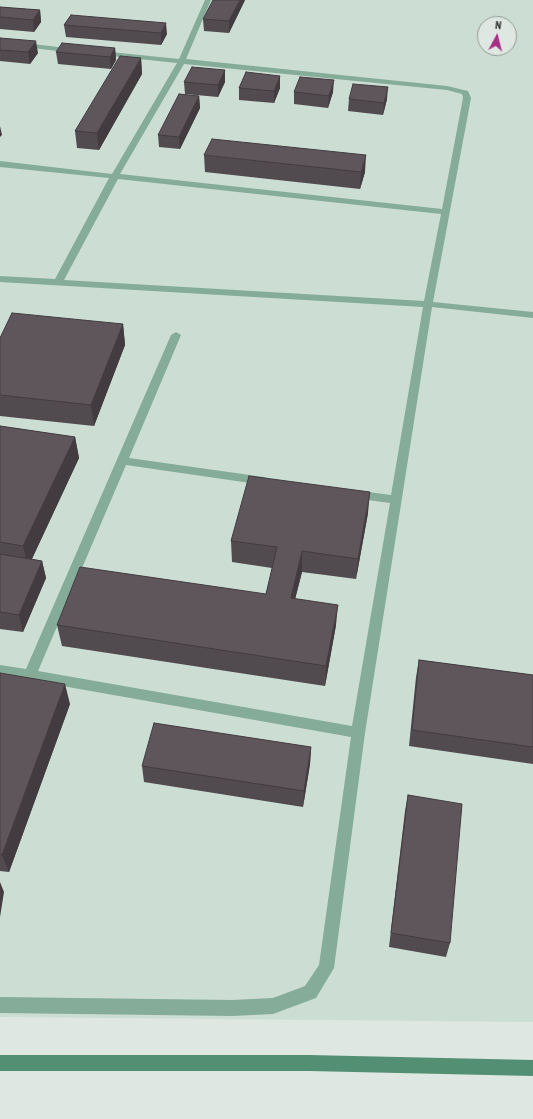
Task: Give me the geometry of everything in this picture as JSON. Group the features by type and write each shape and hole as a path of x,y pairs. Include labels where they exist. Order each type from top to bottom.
{"street":[{"path":"0,1063 308,1063 533,1068"}],"lane":[{"path":"58,282 115,176 181,62 208,0"},
{"path":"0,42 78,51"},
{"path":"0,1005 232,1008 273,1006 310,992 326,968 358,733 428,304 467,98 465,93 447,88 94,53"},
{"path":"0,164 446,212"},
{"path":"0,279 428,304 533,315"},
{"path":"30,676 176,335"},
{"path":"122,461 279,484"},
{"path":"341,492 396,500"},
{"path":"0,670 358,733"}],"shaded area":[{"path":"0,0 533,0 533,1022 0,1017"}],"building":[{"path":"213,0 240,0 229,21 203,19"},
{"path":"0,7 40,10 33,20 0,17"},
{"path":"71,15 166,23 161,33 64,25"},
{"path":"0,38 36,41 28,52 0,50"},
{"path":"62,43 115,48 110,57 56,52"},
{"path":"120,56 141,58 97,133 75,131"},
{"path":"192,67 225,70 218,85 184,82"},
{"path":"246,72 280,76 274,91 239,88"},
{"path":"300,77 334,80 329,96 294,92"},
{"path":"353,84 388,87 384,103 349,99"},
{"path":"179,94 199,96 179,137 158,135"},
{"path":"212,139 366,155 361,172 204,155"},
{"path":"12,313 123,324 91,405 0,395 0,338"},
{"path":"0,426 75,437 23,546 0,542"},
{"path":"249,476 370,492 358,559 302,551 291,598 338,605 326,666 57,625 80,567 266,594 277,547 231,541"},
{"path":"0,554 42,561 19,615 0,612"},
{"path":"419,660 533,675 533,747 412,730"},
{"path":"0,673 65,684 2,855 0,854"},
{"path":"154,723 311,747 304,791 142,766"},
{"path":"408,795 462,804 450,943 391,933"}]}
